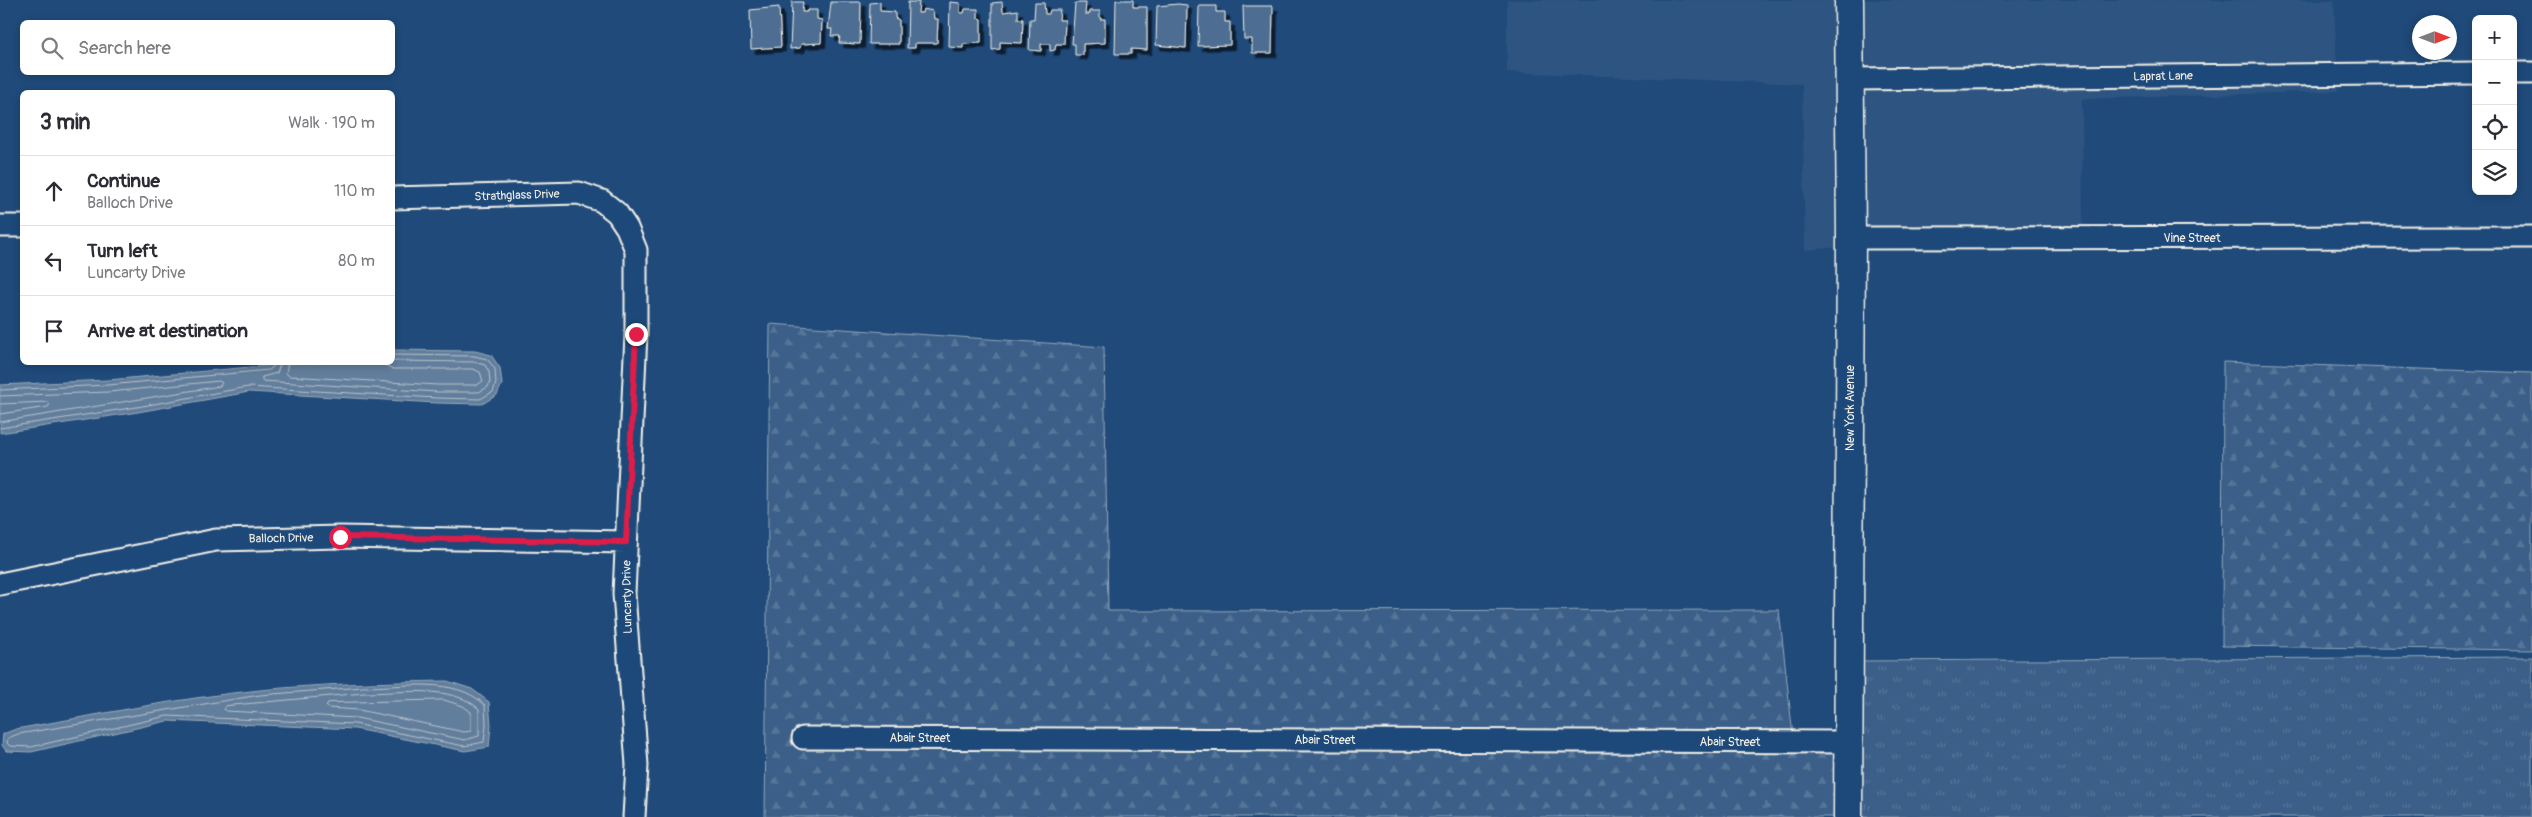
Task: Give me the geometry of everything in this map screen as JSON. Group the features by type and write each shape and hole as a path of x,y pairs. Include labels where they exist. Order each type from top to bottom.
{"street":[{"name":"New York Avenue","path":"1848,817 1851,238 1849,0"},
{"name":"Laprat Lane","path":"1850,79 2472,73"},
{"path":"2517,73 2532,73"},
{"name":"Strathglass Drive","path":"395,198 579,193 602,201 617,213 627,228"},
{"path":"0,226 20,226"},
{"name":"Luncarty Drive","path":"627,228 636,250 636,334 624,594 637,765 634,817"},
{"name":"Vine Street","path":"1851,238 2532,237"},
{"name":"Balloch Drive","path":"0,584 216,540 340,537 626,542"},
{"name":"Abair Street","path":"803,738 1848,742"}],"shaded area":[{"path":"1507,0 1838,0 1841,247 1805,250 1802,84 1507,72"},
{"path":"1860,0 2334,0 2338,91 2082,99 2083,227 1862,245"}],"green space":[{"path":"770,324 1104,347 1108,611 1779,610 1793,736 1837,734 1837,817 765,817"},
{"path":"2223,362 2532,373 2532,650 2222,646"},
{"path":"2532,657 2532,817 1859,817 1859,661"}],"water":[{"path":"395,350 475,351 491,355 500,368 502,384 497,395 482,404 249,392 138,412 0,433 0,385 108,380 272,365 395,365"},
{"path":"447,681 472,689 489,702 491,725 489,747 465,751 355,729 167,721 31,752 6,751 2,745 3,734 16,729 199,698 307,686"}],"building":[{"path":"1116,0 1133,0 1133,7 1147,7 1147,50 1131,49 1131,54 1115,54"},
{"path":"792,2 803,2 802,12 817,10 817,19 822,20 821,43 801,44 800,48 790,49"},
{"path":"831,2 861,2 860,44 839,43 840,36 831,36 832,29 828,29"},
{"path":"880,2 880,11 895,12 895,18 899,20 899,44 869,44 870,3"},
{"path":"908,2 919,2 918,13 922,13 923,9 933,11 934,19 938,19 937,43 915,43 915,48 907,48"},
{"path":"950,2 960,3 960,13 964,13 965,9 978,9 978,18 981,19 981,43 963,44 963,48 949,47"},
{"path":"1002,2 1003,12 1018,10 1018,19 1023,19 1022,43 1000,42 1000,49 992,50 992,3"},
{"path":"1035,3 1044,3 1045,14 1049,14 1050,10 1060,10 1059,20 1065,20 1064,44 1056,44 1055,50 1050,51 1050,44 1041,44 1041,51 1029,50 1030,19 1034,19"},
{"path":"1075,3 1086,3 1085,14 1090,14 1090,11 1100,11 1100,19 1105,19 1105,43 1083,44 1083,55 1075,55 1075,44 1072,44"},
{"path":"1187,5 1186,48 1156,45 1157,6"},
{"path":"1199,6 1216,6 1216,12 1225,12 1225,22 1230,22 1230,45 1198,46"},
{"path":"1243,6 1273,6 1272,53 1252,53 1252,39 1244,39"},
{"path":"779,7 781,47 751,49 750,10"}],"route":[{"path":"340,537 626,542 636,334"}]}
